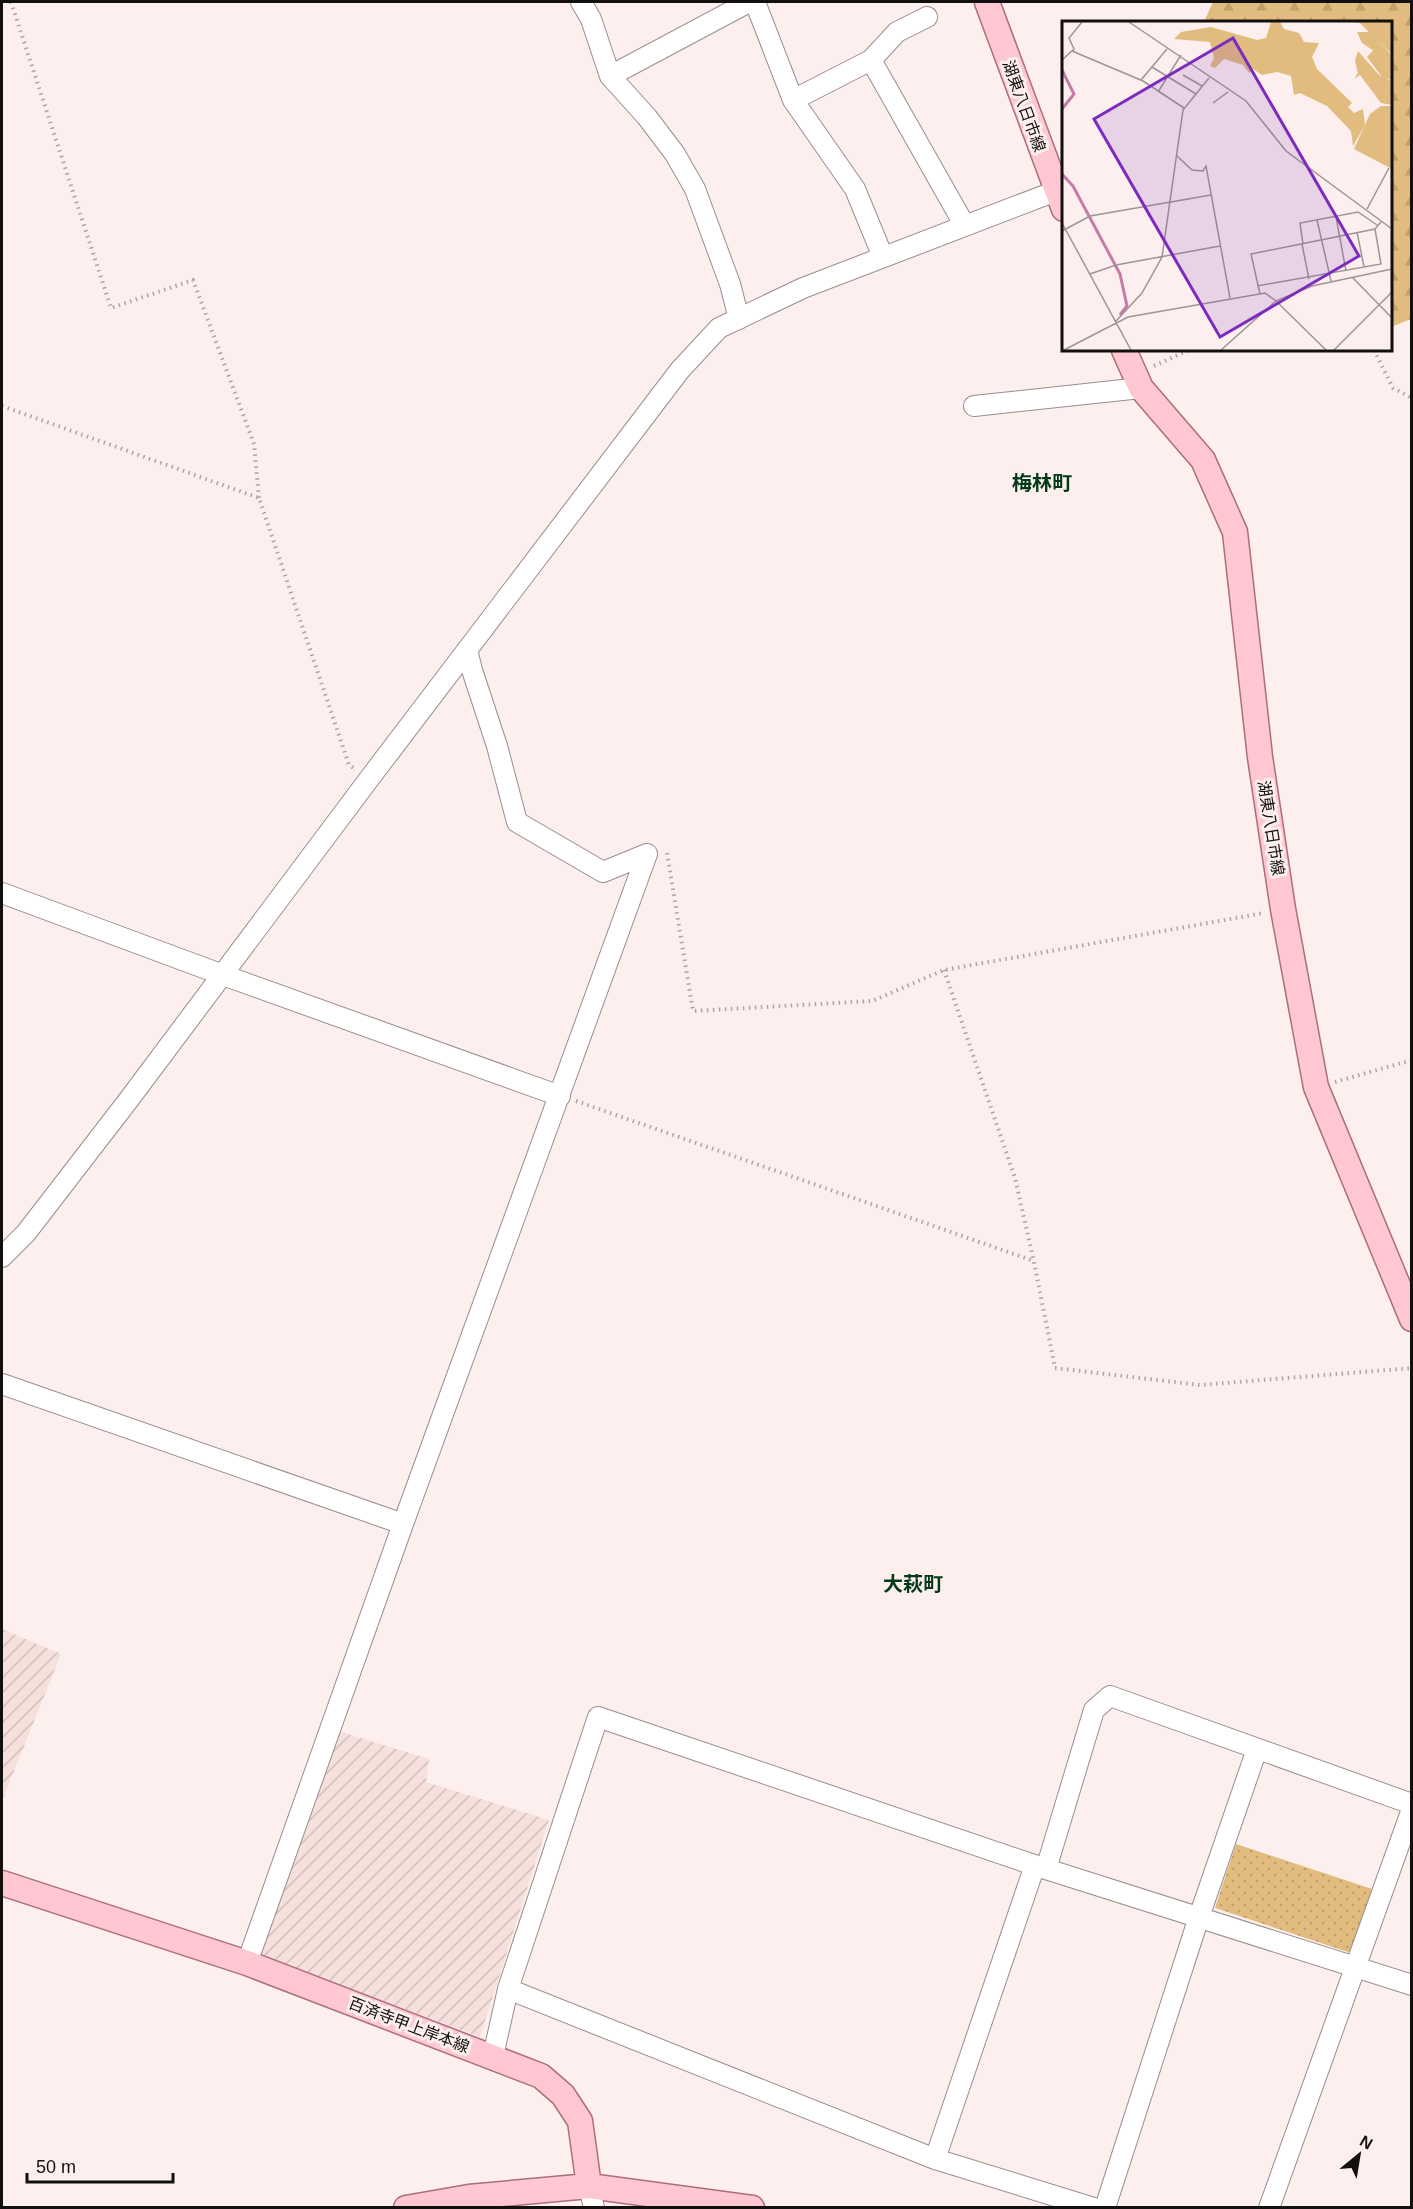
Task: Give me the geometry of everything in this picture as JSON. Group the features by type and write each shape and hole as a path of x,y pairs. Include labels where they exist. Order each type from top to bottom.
{"main road":[{"name":"湖東八日市線","path":"987,2 1060,200"},
{"name":"湖東八日市線","path":"1124,351 1138,381 1203,459 1235,532 1260,757 1283,909 1317,1087 1412,1319"},
{"name":"百済寺甲上岸本線","path":"2,1883 247,1963 541,2076 563,2095 580,2121 592,2197"},
{"path":"406,2208 469,2197 592,2197 752,2208"}],"street":[{"path":"581,2 591,19 610,75 647,117 675,154 695,189 730,284 740,319"},
{"path":"610,75 749,2"},
{"path":"755,2 794,100 855,189 883,257"},
{"path":"794,100 871,60 897,32 927,17"},
{"path":"871,60 965,226"},
{"path":"2,1257 26,1233 680,370 719,328 803,288 965,226 1060,200"},
{"path":"974,406 1138,381"},
{"path":"467,650 497,746 517,822 603,872 647,854"},
{"path":"247,1963 403,1524 647,854"},
{"path":"2,893 560,1096"},
{"path":"2,1384 403,1524"},
{"path":"935,2159 1094,1710 1110,1696 1412,1804"},
{"path":"493,2056 508,1989 598,1717 1040,1867 1412,1985"},
{"path":"1105,2208 1199,1917 1257,1749"},
{"path":"1269,2208 1412,1809"},
{"path":"508,1989 935,2159 1094,2208"}],"path":[{"path":"11,2 111,308 194,280 254,444 259,498 349,765 369,779"},
{"path":"1138,381 1187,351"},
{"path":"1374,351 1393,388 1412,398"},
{"path":"2,406 259,498"},
{"path":"647,854 667,852 693,1011 872,1001 944,970 1283,909"},
{"path":"944,970 1015,1178 1055,1368 1200,1385 1412,1368"},
{"path":"1317,1087 1412,1060"},
{"path":"560,1096 1034,1262"}],"shaded area":[{"path":"2,1629 61,1654 2,1801"},
{"path":"338,1731 429,1759 426,1782 549,1820 480,2037 260,1955"}],"green space":[{"path":"1213,2 1411,2 1411,319 1392,327 1392,21 1204,21"},
{"path":"1236,1844 1372,1889 1351,1953 1215,1908"}],"district":[{"name":"梅林町","path":"1042,483"},
{"name":"大萩町","path":"913,1584"}]}
